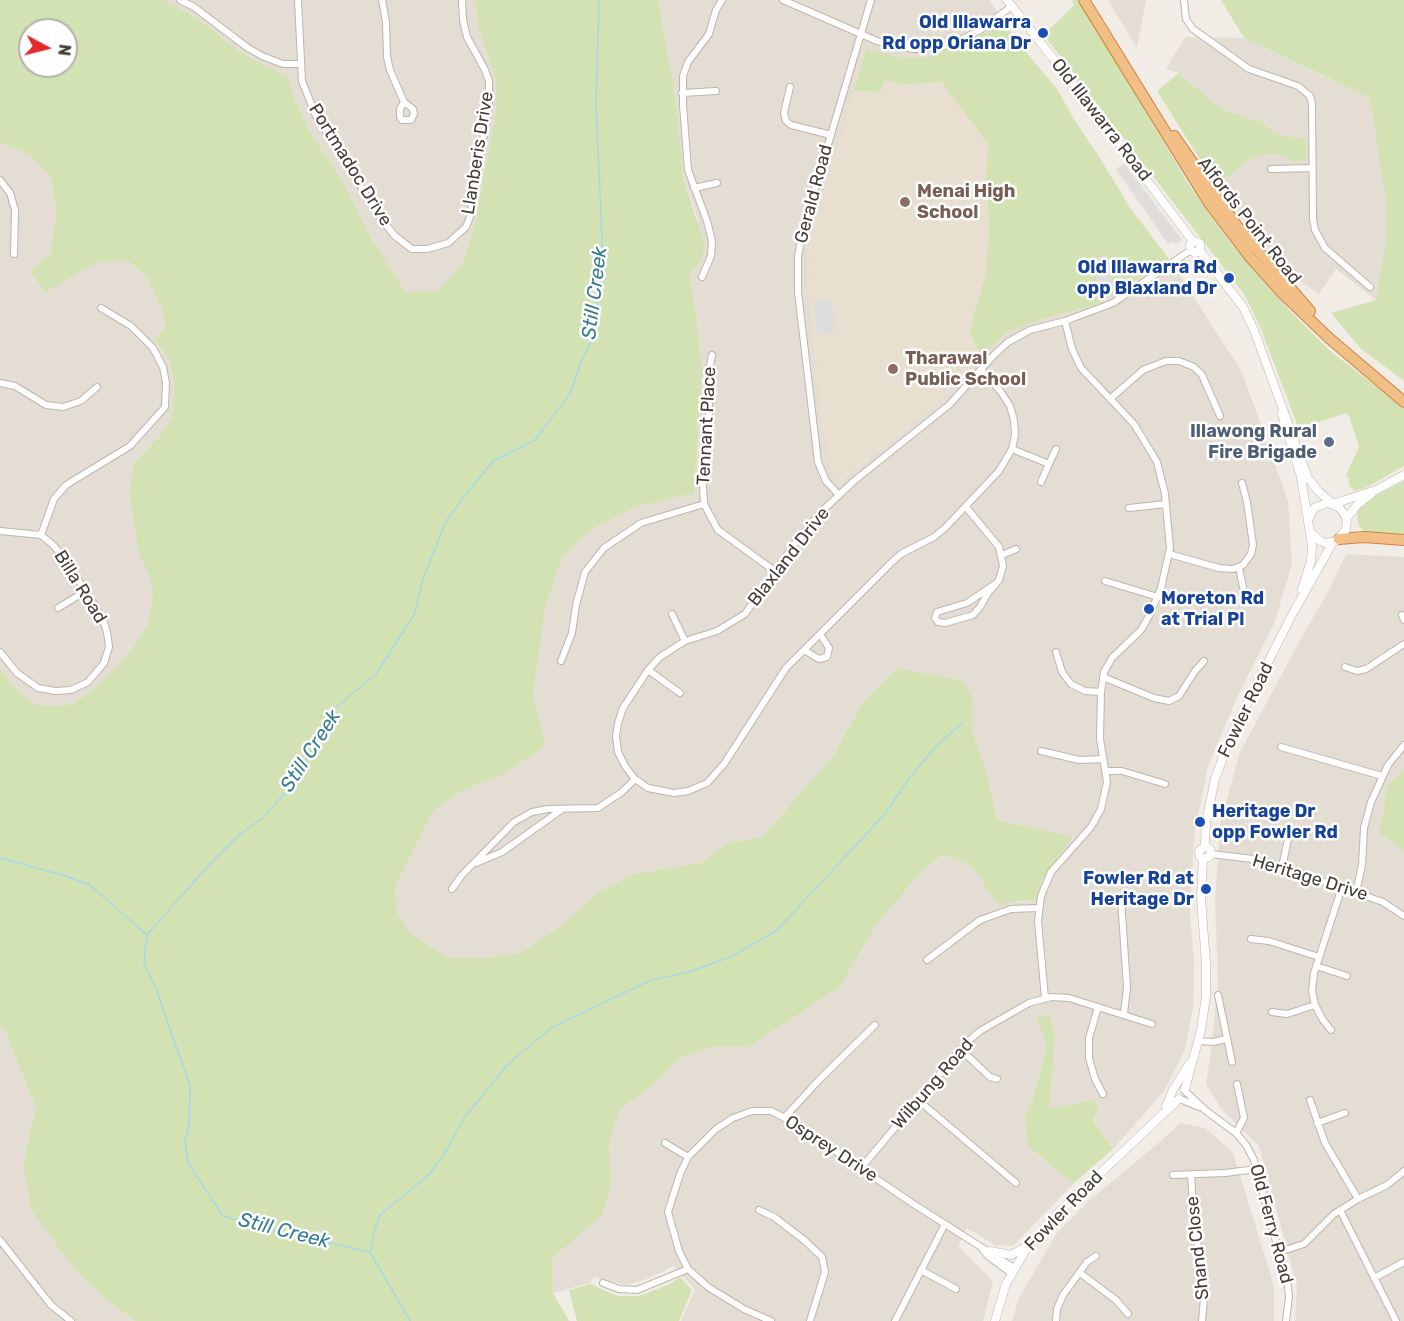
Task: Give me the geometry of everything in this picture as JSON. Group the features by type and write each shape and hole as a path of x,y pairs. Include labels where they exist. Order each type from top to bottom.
{"highway":[{"name":"Alfords Point Road","path":"1084,0 1209,202 1251,256 1282,294 1360,367 1404,402"},
{"name":"Alfords Point Road","path":"1091,0 1171,132 1237,226 1312,314 1351,351 1404,394"},
{"path":"1336,540 1364,537 1404,540"}],"street":[{"path":"180,0 194,7 262,57 283,64 300,64"},
{"name":"Portmadoc Drive","path":"298,0 302,81 316,116 382,220 395,236 412,249"},
{"path":"382,0 386,22 387,57 404,102"},
{"name":"Llanberis Drive","path":"412,249 434,248 448,243 466,227 474,207 489,105 489,81 467,37 462,0"},
{"path":"702,277 711,256 711,235 688,170 682,93 685,68 709,34 716,10 722,0"},
{"path":"783,0 899,48 923,49 941,47 971,35 1010,3"},
{"name":"Gerald Road","path":"838,495 826,481 818,462 798,274 801,238 871,0"},
{"path":"1184,0 1186,20 1193,29 1250,69 1306,91 1312,104 1313,219 1317,237 1330,253 1370,287"},
{"name":"Old Illawarra Road","path":"1010,3 1194,241"},
{"path":"790,87 784,113 786,121 791,125 831,135"},
{"path":"682,93 716,91"},
{"path":"1271,169 1312,168"},
{"path":"0,180 10,193 15,210 14,254"},
{"path":"694,188 717,183"},
{"path":"1200,251 1195,253 1191,250 1190,245 1194,241 1201,244 1200,251 1236,297 1248,318 1308,478 1318,491 1339,507 1347,518"},
{"name":"Blaxland Drive","path":"636,779 621,759 616,736 618,723 623,708 648,670 660,657 685,641 717,631 745,614 808,527 838,495 949,405 994,355 1023,333 1065,321 1113,303 1191,250"},
{"path":"41,535 54,499 66,484 130,446 165,406 166,383 163,367 153,348 131,326 101,308"},
{"path":"1045,998 1038,928 1038,908 1044,886 1051,872 1091,826 1101,809 1106,791 1106,771 1100,739 1103,677 1112,658 1145,624 1158,597 1169,554 1166,504 1161,473 1153,454 1138,430 1090,379 1077,361 1065,321"},
{"name":"Tennant Place","path":"712,355 709,370 709,443 703,486 704,504 718,530 776,572"},
{"path":"1110,399 1143,370 1166,362 1179,361 1194,367 1202,375 1220,416"},
{"path":"452,889 472,864 514,822 532,812 598,808 622,792 636,779 648,788 674,793 688,791 707,783 724,764 786,669 901,554 934,537 999,471 1012,449 1015,435 1014,420 1010,406 1001,392 981,370"},
{"path":"0,383 15,386 46,405 63,407 81,401 96,387"},
{"path":"1281,407 1301,477 1310,532 1320,541 1336,540 1346,530 1347,518 1358,504 1376,490 1404,474"},
{"path":"1041,482 1056,448"},
{"path":"1012,449 1049,464"},
{"path":"1169,554 1219,568 1239,568 1251,554 1253,544 1242,483"},
{"path":"1308,521 1311,512 1318,505 1333,504 1376,490"},
{"path":"561,661 572,633 576,605 585,572 604,548 641,523 704,504"},
{"path":"1129,508 1166,504"},
{"path":"966,507 999,547 1003,566 999,580 973,615 945,623 938,622 935,618 938,612 967,603 995,584"},
{"name":"Billa Road","path":"0,531 41,535 52,544 63,556 102,617 109,647 104,663 88,682 71,690 55,691 38,688 16,673 0,652"},
{"name":"Fowler Road","path":"1293,613 1311,561 1310,532"},
{"name":"Fowler Road","path":"1185,1090 1204,1016 1207,984 1201,904 1207,856 1210,849 1205,846 1208,810 1215,779 1237,723 1293,613 1336,540"},
{"path":"1002,555 1016,549"},
{"path":"1239,568 1243,587"},
{"path":"1105,581 1158,597"},
{"path":"58,608 86,591"},
{"path":"672,614 685,641"},
{"path":"804,650 819,659 827,657 829,648 819,634"},
{"path":"1345,667 1357,671 1366,669 1404,644"},
{"path":"1056,652 1062,672 1071,684 1079,689 1101,692"},
{"path":"1103,677 1160,700 1169,701 1183,692 1195,671 1204,661"},
{"path":"648,670 680,693"},
{"path":"1356,892 1361,873 1366,820 1374,792 1393,758 1404,746"},
{"path":"1281,747 1382,776"},
{"path":"1041,751 1079,760 1103,759"},
{"path":"1106,771 1122,771 1165,784"},
{"path":"472,864 502,852 562,809"},
{"path":"1282,867 1290,830"},
{"name":"Heritage Drive","path":"1207,856 1253,859 1282,867 1383,902 1404,916"},
{"path":"1331,1030 1315,1005 1312,991 1316,966 1342,887"},
{"path":"1121,898 1127,987 1124,1014"},
{"path":"927,960 980,920 1011,909 1038,908"},
{"path":"1251,939 1269,941 1319,957"},
{"path":"1316,966 1347,976"},
{"path":"1218,995 1232,1062"},
{"name":"Wilbung Road","path":"861,1168 960,1049 980,1031 1029,1003 1045,998 1069,998 1152,1024"},
{"path":"1272,1012 1287,1014 1315,1005"},
{"path":"1098,1007 1089,1038 1089,1058 1095,1079 1103,1094"},
{"path":"784,1118 875,1025"},
{"path":"1198,1041 1213,1042 1226,1039"},
{"path":"960,1049 990,1077 998,1079"},
{"name":"Fowler Road","path":"1159,1118 1192,1059"},
{"path":"1236,1133 1244,1118 1237,1084"},
{"path":"1179,1086 1185,1090 1184,1096 1180,1099 1174,1097 1174,1089 1179,1086"},
{"name":"Old Ferry Road","path":"1185,1090 1205,1110 1236,1133 1251,1153 1289,1291 1286,1321"},
{"name":"Fowler Road","path":"995,1321 1002,1294 1028,1246 1059,1212 1180,1099"},
{"name":"Old Ferry Road","path":"1180,1099 1205,1110"},
{"path":"918,1100 1016,1183"},
{"path":"1310,1100 1325,1143 1358,1199"},
{"name":"Osprey Drive","path":"771,1321 717,1293 688,1269 679,1251 668,1212 688,1157 716,1128 752,1111 771,1111 784,1118 1013,1270"},
{"path":"1317,1123 1345,1113"},
{"path":"665,1143 688,1157"},
{"path":"1173,1175 1257,1169"},
{"path":"1280,1252 1304,1244 1329,1218 1358,1199 1388,1185 1404,1171"},
{"name":"Shand Close","path":"1191,1175 1194,1224 1205,1287 1202,1321"},
{"path":"759,1210 781,1223 822,1257 825,1272 810,1321"},
{"path":"1340,1210 1396,1321"},
{"path":"896,1321 945,1224"},
{"path":"0,1240 51,1305 71,1321"},
{"path":"986,1250 1011,1255 1028,1246"},
{"path":"1056,1321 1061,1300 1087,1263 1096,1256"},
{"path":"1374,1278 1404,1262"},
{"path":"603,1283 619,1290 637,1290 688,1269"},
{"path":"921,1270 956,1289"},
{"path":"1080,1274 1116,1300 1128,1314"}],"shaded area":[{"path":"164,0 475,0 478,27 496,80 496,111 474,228 462,265 436,292 404,292 371,238 342,180 309,130 288,77 240,52 197,18"},
{"path":"658,0 989,0 1003,21 980,36 927,58 899,57 866,50 809,248 808,286 823,426 840,481 931,408 996,341 1008,332 1043,319 1096,305 1169,259 1242,372 1288,501 1292,564 1274,624 1239,693 1208,766 1194,836 1190,913 1194,963 1193,1008 1185,1049 1165,1090 1113,1149 1093,1118 1049,1109 1055,1036 1047,1046 1032,1102 1024,1117 1028,1146 1073,1184 1013,1246 995,1245 967,1228 958,1246 993,1281 983,1321 681,1321 695,1290 674,1266 644,1280 625,1285 594,1277 590,1283 553,1293 552,1258 572,1239 611,1185 609,1142 620,1109 652,1086 681,1057 715,1046 749,1047 841,986 876,925 923,870 944,854 973,867 998,904 1036,900 1042,880 1073,837 997,820 986,771 972,730 973,699 862,703 833,756 762,837 726,844 701,863 634,874 597,893 561,926 520,953 483,958 447,958 408,931 397,912 395,885 435,809 464,790 502,775 546,746 533,695 545,609 562,557 589,531 637,507 694,493 702,370 689,275 700,263 698,219 683,178 677,106"},
{"path":"1108,0 1146,0 1137,48"},
{"path":"1185,37 1244,38 1370,97 1386,203 1386,245 1376,300 1336,269 1319,294 1281,269 1217,186 1247,161 1266,154 1278,154 1295,162 1306,139 1276,134 1262,122 1221,109 1179,73 1166,69"},
{"name":"Menai High School","path":"885,80 902,85 941,82 988,144 986,170 989,234 986,273 969,332 981,356 931,408 839,481 830,469 823,426 808,286 809,248 854,91 880,92"},
{"path":"0,142 31,156 51,179 56,211 51,253 30,272 81,271 102,261 128,261 146,275 162,309 165,327 154,339 170,361 174,385 172,417 129,494 139,555 150,576 153,600 147,626 126,657 94,689 73,704 51,706 33,704 12,685 0,668"},
{"path":"1124,163 1182,240 1178,243 1168,244 1116,169"},
{"path":"1107,256 1114,288 1099,291 1092,259"},
{"path":"832,299 834,333 817,335 814,301"},
{"path":"1346,554 1404,557 1404,770 1388,785 1379,833 1404,851 1404,1321 1295,1321 1297,1286 1259,1146 1222,1110 1206,1084 1218,981 1215,902 1220,824 1240,752 1329,590"},
{"path":"0,1025 4,1029 36,1108 23,1164 78,1273 106,1299 135,1321 0,1321"},
{"path":"1180,1123 1205,1128 1233,1153 1274,1286 1274,1321 1012,1321 1019,1298 1057,1233 1090,1200"}],"green space":[{"path":"0,0 164,0 197,18 240,52 288,77 309,130 342,180 371,238 405,292 436,292 462,265 474,228 496,111 496,80 478,27 475,0 658,0 677,106 683,178 705,245 700,263 689,275 702,370 694,493 637,507 589,531 562,557 545,609 533,695 546,746 502,775 464,790 435,809 395,885 397,912 408,931 447,958 483,958 520,953 561,926 597,893 634,874 701,863 726,844 762,837 833,756 862,703 897,668 963,681 973,699 972,730 986,771 997,820 1073,837 1042,880 1036,900 998,905 973,867 944,854 923,870 876,925 841,986 749,1047 715,1046 681,1057 652,1086 620,1109 609,1142 611,1185 602,1215 552,1258 553,1293 569,1321 135,1321 106,1299 78,1273 32,1211 23,1164 36,1108 4,1029 0,1025 0,668 12,685 33,704 51,706 73,704 94,689 126,657 147,626 153,600 150,576 139,555 129,494 134,463 159,437 172,417 174,385 170,361 154,339 165,327 162,309 146,275 128,261 102,261 46,292 30,272 51,253 56,211 51,178 31,156 0,142"},
{"path":"1072,0 1080,0 1186,180 1233,246 1287,308 1329,350 1404,408 1404,466 1367,487 1355,491 1349,486 1349,478 1346,475 1359,447 1349,416 1345,413 1313,424 1297,424 1261,329 1244,294 1047,39 1046,33 1074,5"},
{"path":"1221,0 1404,0 1404,381 1360,348 1331,313 1376,300 1386,242 1386,203 1370,98 1244,38"},
{"path":"1003,21 1057,89 1131,209 1169,259 1096,305 1043,319 1008,332 981,356 969,332 986,273 989,234 986,170 988,144 941,82 902,85 885,80 880,92 854,91 866,49 899,57 927,58 980,36"},
{"path":"1179,73 1221,109 1262,122 1276,134 1306,139 1306,160 1295,162 1278,154 1266,154 1247,161 1217,186 1157,91"},
{"path":"1404,481 1404,536 1372,535 1365,532 1358,524 1357,509 1370,499"},
{"path":"1404,770 1404,851 1379,833 1388,785"},
{"path":"1049,1014 1055,1036 1049,1109 1094,1100 1098,1108 1093,1119 1113,1149 1073,1184 1028,1146 1024,1117 1032,1102 1047,1046 1037,1018"},
{"path":"680,1277 692,1290 679,1321 577,1321 569,1290 590,1284 617,1296 639,1296 668,1285"}],"waterway":[{"name":"Still Creek","path":"410,1321 370,1252 272,1230 223,1216 188,1163 185,1141 189,1126 190,1086 156,989 144,964 147,935 207,867 240,834 264,817 295,781 333,710 376,674 414,615 423,579 446,521 493,461 535,440 570,394 592,339 603,261 596,103 599,0"},
{"path":"371,1251 380,1215 429,1175 450,1145 464,1118 508,1064 551,1028 649,981 688,972 733,956 777,930 884,815 908,780 936,746 963,722"},
{"path":"0,858 90,885 147,935"}],"place":[{"name":"Old Illawarra Rd opp Oriana Dr","path":"1043,33"},
{"name":"Menai High School","path":"905,202"},
{"name":"Old Illawarra Rd opp Blaxland Dr","path":"1229,278"},
{"name":"Tharawal Public School","path":"893,369"},
{"name":"Illawong Rural Fire Brigade","path":"1329,442"},
{"name":"Moreton Rd at Trial Pl","path":"1149,609"},
{"name":"Heritage Dr opp Fowler Rd","path":"1200,822"},
{"name":"Fowler Rd at Heritage Dr","path":"1206,889"}]}
